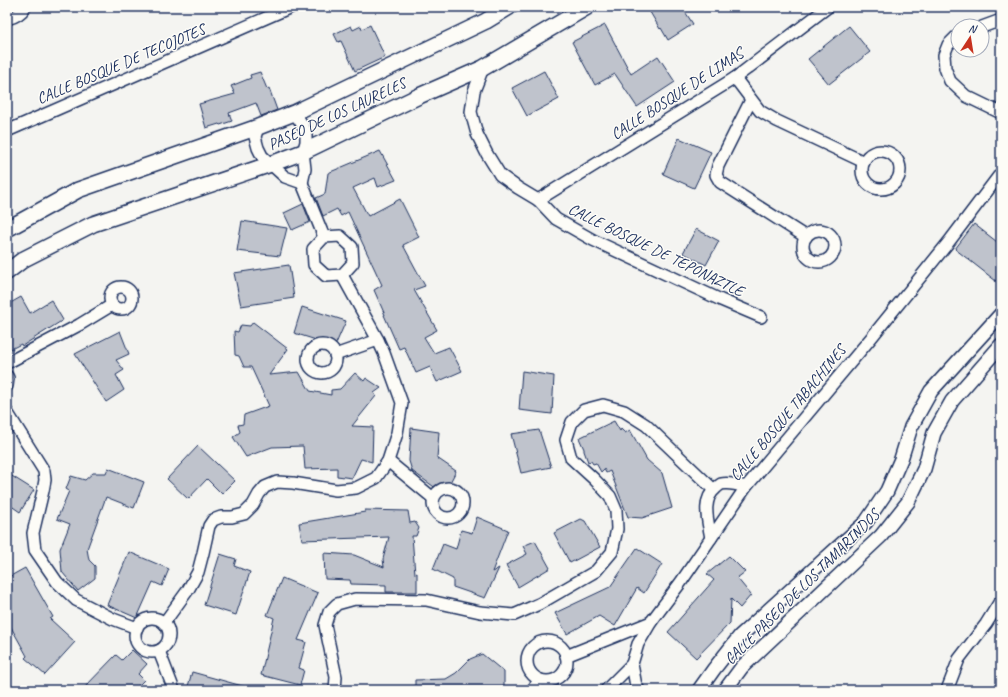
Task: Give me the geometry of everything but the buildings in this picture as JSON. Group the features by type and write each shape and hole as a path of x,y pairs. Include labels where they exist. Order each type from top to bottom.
{"main road":[{"name":"PASEO DE LOS LAURELES","path":"7,229 78,190 294,113 486,21 509,7"},
{"name":"PASEO DE LOS LAURELES","path":"7,272 24,259 93,224 303,152 419,96 483,68 587,7"}],"street":[{"path":"7,19 19,14 25,7"},
{"name":"CALLE BOSQUE DE TECOJOTES","path":"7,131 291,7"},
{"name":"CALLE BOSQUE DE LIMAS","path":"538,200 735,78 828,7"},
{"path":"990,24 1001,20"},
{"path":"950,43 944,55 945,68 950,81 966,96 1001,113"},
{"name":"CALLE BOSQUE DE TEPONAZTLE","path":"483,68 474,91 471,112 478,134 487,154 500,175 538,200 556,219 593,240 721,300 761,317"},
{"path":"735,78 760,111 777,121 864,162"},
{"path":"752,100 718,166 716,175 720,182 806,237"},
{"path":"294,113 306,132 306,142 303,152 305,169 302,183 324,237"},
{"path":"258,127 255,137 262,156 285,177 302,183"},
{"name":"CALLE BOSQUE TABACHINES","path":"636,689 632,664 638,644 651,622 746,486 871,338 948,243 1001,172"},
{"path":"340,236 352,247 353,263 342,275 326,276 314,265 313,249 324,237 340,236"},
{"path":"164,623 188,590 198,572 209,526 213,520 221,517 232,517 244,514 254,505 258,494 265,487 277,482 336,490 356,488 376,478 388,462 397,433 402,403 378,340 342,275"},
{"path":"7,363 79,325 112,304"},
{"name":"CALLE PASEO DE LOS TAMARINDOS","path":"699,690 740,636 866,522 887,491 901,459 911,427 931,391 1001,314"},
{"path":"335,355 378,340"},
{"name":"CALLE PASEO DE LOS TAMARINDOS","path":"725,690 742,667 881,536 908,502 924,468 934,433 952,401 1001,345"},
{"path":"7,376 7,386"},
{"path":"335,690 336,677 325,625 328,612 337,604 355,599 426,600 480,612 514,615 539,604 596,571 612,552 616,529 616,510 610,496 571,458 566,440 572,422 584,410 603,405 624,411 646,426 714,490"},
{"path":"7,412 44,471 45,480 33,533 35,550 57,582 76,600 137,628"},
{"path":"388,462 433,498"},
{"path":"711,538 706,514 708,497 720,484 746,486"},
{"path":"948,690 959,659 986,624 999,603"},
{"path":"154,618 164,623 169,633 167,644 159,651 149,652 140,647 135,638 137,628 144,620 154,618"},
{"path":"566,656 651,622"},
{"path":"548,641 560,646 564,650 566,656 567,662 565,668 558,678 546,681 540,680 534,677 530,672 527,660 528,654 531,649 542,642 548,641"},
{"path":"159,651 174,690"},
{"path":"606,690 632,664"},
{"path":"532,690 540,680"}]}
